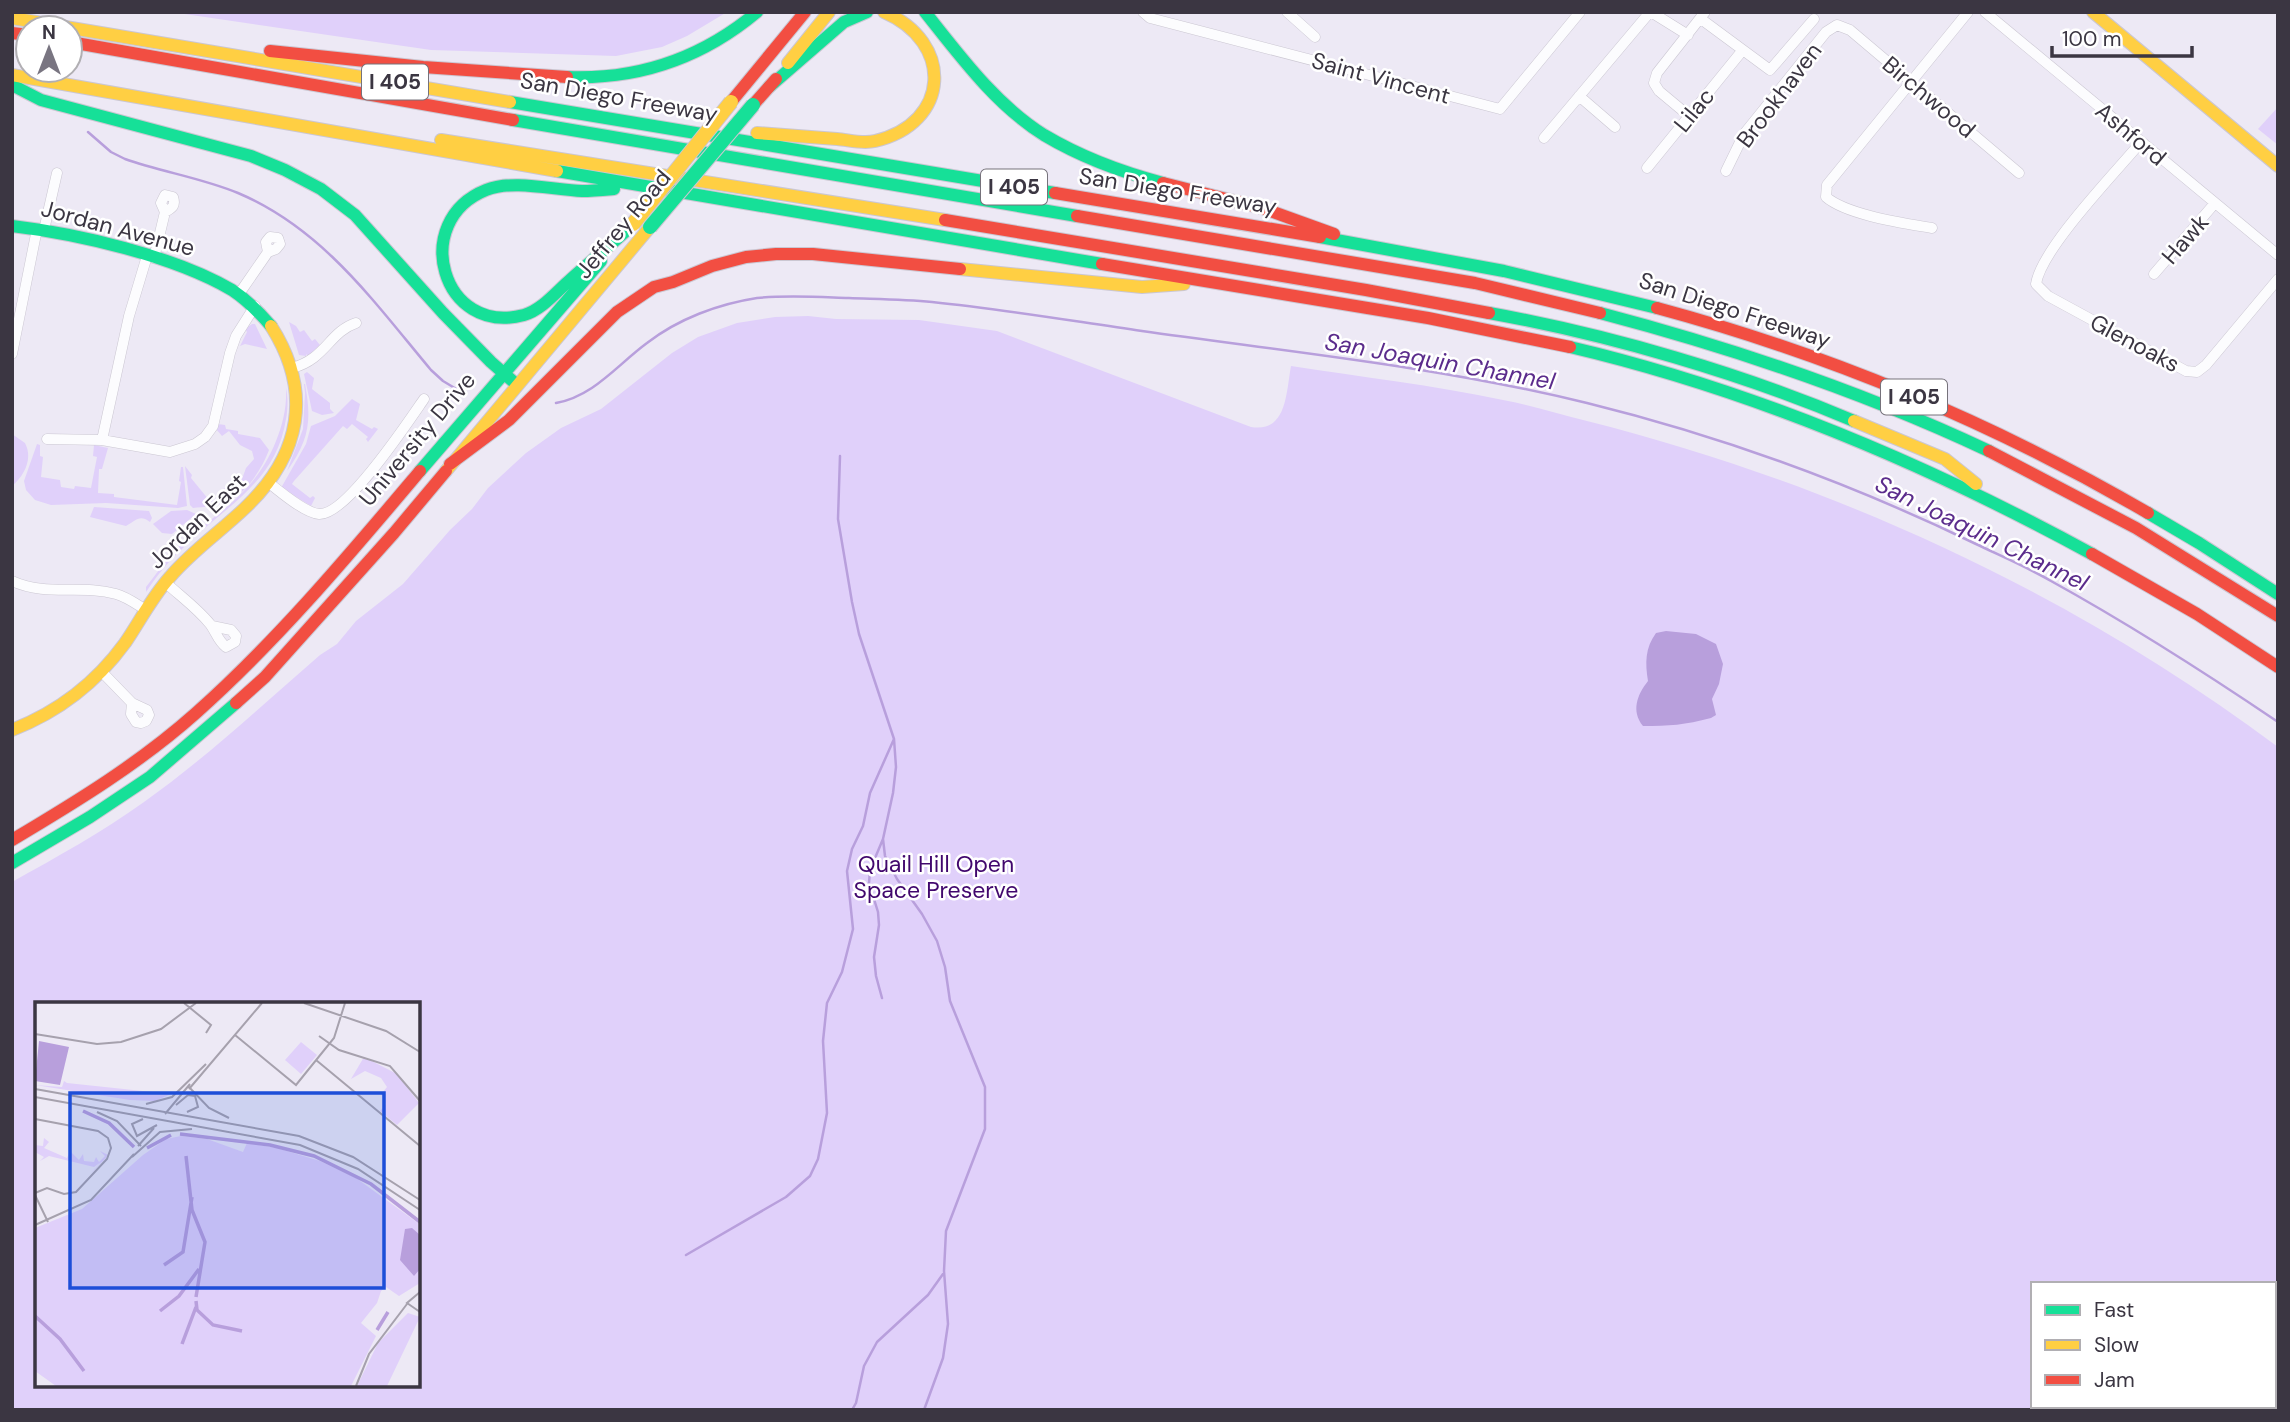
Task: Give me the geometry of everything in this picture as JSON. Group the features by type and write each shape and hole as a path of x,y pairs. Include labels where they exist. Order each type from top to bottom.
{"main road":[{"path":"171,45 319,54 388,64 469,71 603,77 642,72 691,55 741,26 757,12"},
{"name":"University Drive","path":"12,840 139,760 193,716 258,656 318,591 630,227 805,12"},
{"name":"Jeffrey Road","path":"450,464 769,87 829,12"},
{"path":"769,87 844,22 867,12"},
{"path":"674,129 869,142 898,134 922,114 930,99 933,68 925,41 916,30 907,22 884,12"},
{"path":"925,12 981,81 1041,132 1066,147 1104,165 1308,222 1354,243"},
{"path":"2093,12 2278,166"},
{"name":"San Diego Freeway","path":"12,18 1354,243 1518,273 1595,291 1734,330 1805,354 1924,401 2058,464 2186,535 2278,594"},
{"path":"84,44 1475,284 1565,303 1691,337 1809,376 1901,412 2081,497 2191,560 2278,616"},
{"name":"I 405","path":"12,75 649,188 1497,331 1580,349 1726,392 1901,457 2000,503 2132,574 2278,667"},
{"path":"12,85 41,100 251,156 321,189 361,222 443,313 516,384"},
{"path":"343,134 387,131 572,159 1353,288 1539,322 1717,371 1836,412 1945,459 2000,503"},
{"path":"630,227 534,311 513,317 493,316 466,304 450,287 442,268 441,248 445,228 462,205 483,191 493,188 542,187 585,191 649,188"},
{"name":"Jordan Avenue","path":"12,226 40,229 150,257 200,273 255,306 281,339 292,368"},
{"path":"450,464 509,420 603,326 636,298 654,287 729,261 762,255 813,254 1142,287 1212,282"},
{"name":"Jordan East","path":"12,730 37,720 63,704 101,671 117,653 165,582 194,552 231,522 268,482 289,448 295,425 297,402 292,368"},
{"name":"University Drive","path":"12,863 90,817 150,777 204,733 265,677 394,533 450,464"}],"street":[{"name":"Saint Vincent","path":"1143,12 1150,18 1500,109 1580,12"},
{"name":"Saint Vincent","path":"1287,12 1315,37"},
{"path":"1544,138 1650,12 1688,35"},
{"path":"1931,228 1836,206 1826,197 1827,185 1968,12"},
{"name":"Ashford","path":"1985,12 2278,255"},
{"path":"1689,117 1659,91 1654,83 1657,73 1703,16 1742,51 1770,70 1814,19"},
{"name":"Birchwood","path":"1837,25 1850,30 2019,173"},
{"name":"Brookhaven","path":"1726,171 1744,134 1826,32 1837,25"},
{"name":"Lilac","path":"1647,168 1742,51"},
{"path":"1579,96 1615,127"},
{"name":"Glenoaks","path":"2141,142 2056,243 2037,276 2036,284 2040,289 2048,296 2186,371 2197,372 2206,365 2278,279"},
{"path":"12,354 40,229 57,173"},
{"name":"Hawk","path":"2154,274 2215,203"},
{"path":"102,440 129,316 165,212"},
{"path":"239,295 268,252"},
{"path":"47,439 102,440 170,452 187,447 205,437 218,412 224,370 236,336 255,306"},
{"path":"292,368 311,362 348,326 356,323"},
{"path":"268,482 313,513 328,513 362,482 424,399"},
{"path":"12,581 26,588 41,590 118,594 146,610"},
{"path":"165,582 195,607 212,626"},
{"path":"101,671 132,703"}],"green space":[{"path":"171,12 727,12 687,36 662,47 616,56 431,50"},
{"path":"2278,107 2278,145 2258,129"},
{"name":"Quail Hill Open Space Preserve","path":"808,316 919,320 997,331 1251,427 1272,424 1278,417 1286,399 1291,366 1514,402 1680,447 1861,511 1949,550 2034,593 2118,640 2199,691 2278,747 2278,1410 12,1410 12,882 128,813 212,749 320,655 337,644 356,621 403,584 488,488 526,453 561,428 601,409 672,353 698,337 737,323 775,317"},
{"path":"289,322 300,332 304,330 312,341 315,339 320,345 308,356 299,355"},
{"path":"255,324 267,349 245,344 240,346 247,332 245,329"},
{"path":"307,372 314,378 312,389 330,403 330,409 334,413 322,415 312,411 304,374"},
{"path":"304,384 308,409 307,430 300,450 287,471 303,429"},
{"path":"286,388 286,419 271,461 246,492 171,560 146,592 146,587 173,552 237,498 259,473 281,428"},
{"path":"352,399 360,404 356,420 372,429 378,429 368,442 368,437 352,424 347,429 343,426 294,481 292,484 310,498 315,498 311,506 281,488 306,444 311,426 335,416"},
{"path":"218,424 238,431 238,434 260,438 269,450 253,480 241,493 227,502 193,508 190,505 185,466 209,500 214,500 228,484 242,479 246,468 254,459 252,451 240,445 229,431 222,436 216,429"},
{"path":"12,434 25,443 28,460 21,477 12,486"},
{"path":"37,444 40,445 40,456 43,457 41,477 60,480 61,487 74,489 75,486 91,488 97,457 93,456 94,445 108,448 102,469 99,469 98,493 114,494 114,497 177,505 183,467 187,506 178,508 106,503 51,505 35,500 26,490 24,481"},
{"path":"94,507 149,511 152,518 150,522 140,518 126,526 90,517"},
{"path":"187,510 196,514 172,534 162,533 153,524 171,511"}],"shaded area":[{"path":"1666,631 1696,634 1716,644 1723,664 1719,684 1712,699 1716,715 1711,718 1661,726 1643,726 1639,720 1636,709 1641,692 1648,681 1648,650 1656,633"}],"waterway":[{"name":"San Joaquin Channel","path":"88,132 111,152 125,159 238,193 296,226 345,270 431,370 463,393"},
{"name":"San Joaquin Channel","path":"556,403 594,387 659,334 685,320 728,304 780,297 901,300 958,305 1365,361 1532,390 1637,416 1736,446 1882,501 2042,576 2166,649 2278,722"},
{"path":"840,456 838,519 852,602 859,634 894,739 896,767 883,839 885,856 937,941 945,967 950,1001 985,1087 985,1129 946,1231 944,1271 948,1324 943,1358 924,1410"},
{"path":"686,1255 786,1197 810,1176 818,1159 827,1113 823,1041 827,1003 842,972 853,929 847,871 852,849 863,826 870,793 894,739"},
{"path":"882,998 874,957 879,925 878,912 869,883 870,870 883,839"},
{"path":"852,1410 864,1366 877,1342 928,1295 943,1274"}],"traffic: fast":[{"path":"567,77 619,75 668,63 714,42 757,12"},
{"path":"769,87 844,22 867,12"},
{"path":"925,12 980,79 1027,123 1058,143 1087,157 1163,183"},
{"path":"12,85 41,100 251,156 321,189 355,215 443,313 516,384"},
{"path":"510,102 1055,193"},
{"path":"650,227 753,105"},
{"path":"513,120 1077,216"},
{"path":"557,171 1102,264"},
{"path":"614,189 582,191 508,185 486,190 462,205 448,226 443,249 445,272 456,293 473,309 496,317 524,315 543,305 627,230"},
{"path":"12,226 96,241 183,267 232,290 253,306 271,326"},
{"path":"1320,237 1504,271 1657,308"},
{"path":"420,471 601,261"},
{"path":"1489,313 1581,332 1674,357 1766,387 1854,421"},
{"path":"1600,313 1798,373 1894,409 1989,451"},
{"path":"1570,347 1706,385 1838,433 1967,490 2092,554"},
{"path":"2148,513 2278,594"},
{"path":"12,863 90,817 150,777 236,703"}],"traffic: slow":[{"path":"788,63 829,12"},
{"path":"757,133 870,142 900,132 918,117 930,100 934,81 932,61 923,42 907,25 884,12"},
{"path":"2093,12 2278,166"},
{"path":"12,18 510,102"},
{"path":"12,75 557,171"},
{"path":"633,224 731,102"},
{"path":"441,140 945,220"},
{"path":"446,471 650,227"},
{"path":"960,269 1142,287 1184,284"},
{"path":"12,730 60,705 102,671 125,643 170,577 245,508 264,488 279,466 289,445 295,422 296,399 293,375 271,326"},
{"path":"1854,421 1945,459 1976,484"}],"traffic: jam":[{"path":"731,102 805,12"},
{"path":"84,44 513,120"},
{"path":"270,51 423,67 567,77"},
{"path":"753,105 776,79"},
{"path":"1163,183 1262,208 1334,234"},
{"path":"1055,193 1320,237"},
{"path":"1077,216 1475,283 1600,313"},
{"path":"945,220 1489,313"},
{"path":"450,464 509,420 617,312 654,287 712,266 746,257 776,254 813,254 960,269"},
{"path":"1102,264 1428,318 1570,347"},
{"path":"1657,308 1784,347 1909,394 2031,450 2148,513"},
{"path":"1989,451 2136,528 2278,616"},
{"path":"12,840 130,765 196,713 284,626 420,471"},
{"path":"236,703 265,677 446,471"},
{"path":"2092,554 2197,614 2278,667"}]}
